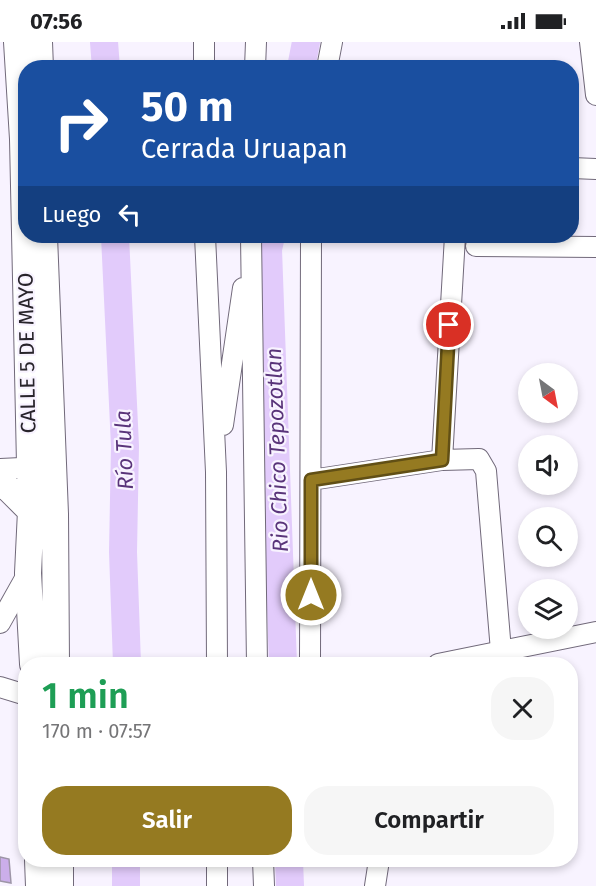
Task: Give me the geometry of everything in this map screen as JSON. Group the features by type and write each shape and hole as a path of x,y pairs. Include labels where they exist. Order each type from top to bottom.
{"main road":[{"name":"CALLE 5 DE MAYO","path":"17,42 18,60"},
{"path":"39,42 40,60"},
{"name":"CALLE 5 DE MAYO","path":"29,243 41,467 55,657"},
{"name":"CALLE 5 DE MAYO","path":"33,657 28,573 32,511 41,467 44,243"},
{"path":"0,484 9,489 32,511"},
{"path":"38,867 39,886"},
{"path":"60,867 60,886"}],"street":[{"path":"204,42 204,60"},
{"path":"255,60 256,42"},
{"path":"329,60 332,42"},
{"path":"590,42 596,95"},
{"path":"579,168 596,169"},
{"path":"205,243 216,472 217,657"},
{"path":"216,472 249,243"},
{"path":"250,243 257,657"},
{"path":"310,657 311,243"},
{"path":"442,460 455,243"},
{"path":"476,246 596,248"},
{"path":"311,480 442,460 479,459 486,471 514,654"},
{"path":"0,469 41,467"},
{"path":"0,623 28,573"},
{"path":"491,657 514,654 596,632"},
{"path":"0,687 18,693"},
{"path":"218,867 218,886"},
{"path":"263,867 264,886"},
{"path":"375,886 378,867"}],"building":[{"path":"0,857 9,859 11,883 0,881"}],"waterway":[{"name":"Río Tula","path":"104,42 105,60"},
{"name":"Rio Chico Tepozotlan","path":"303,60 306,42"},
{"name":"Río Tula","path":"115,243 125,446 123,552 127,657"},
{"name":"Rio Chico Tepozotlan","path":"269,243 283,657"},
{"name":"Río Tula","path":"126,867 126,886"},
{"name":"Rio Chico Tepozotlan","path":"289,867 290,886"}],"route":[{"path":"311,595 311,480 442,460 449,325"}]}
